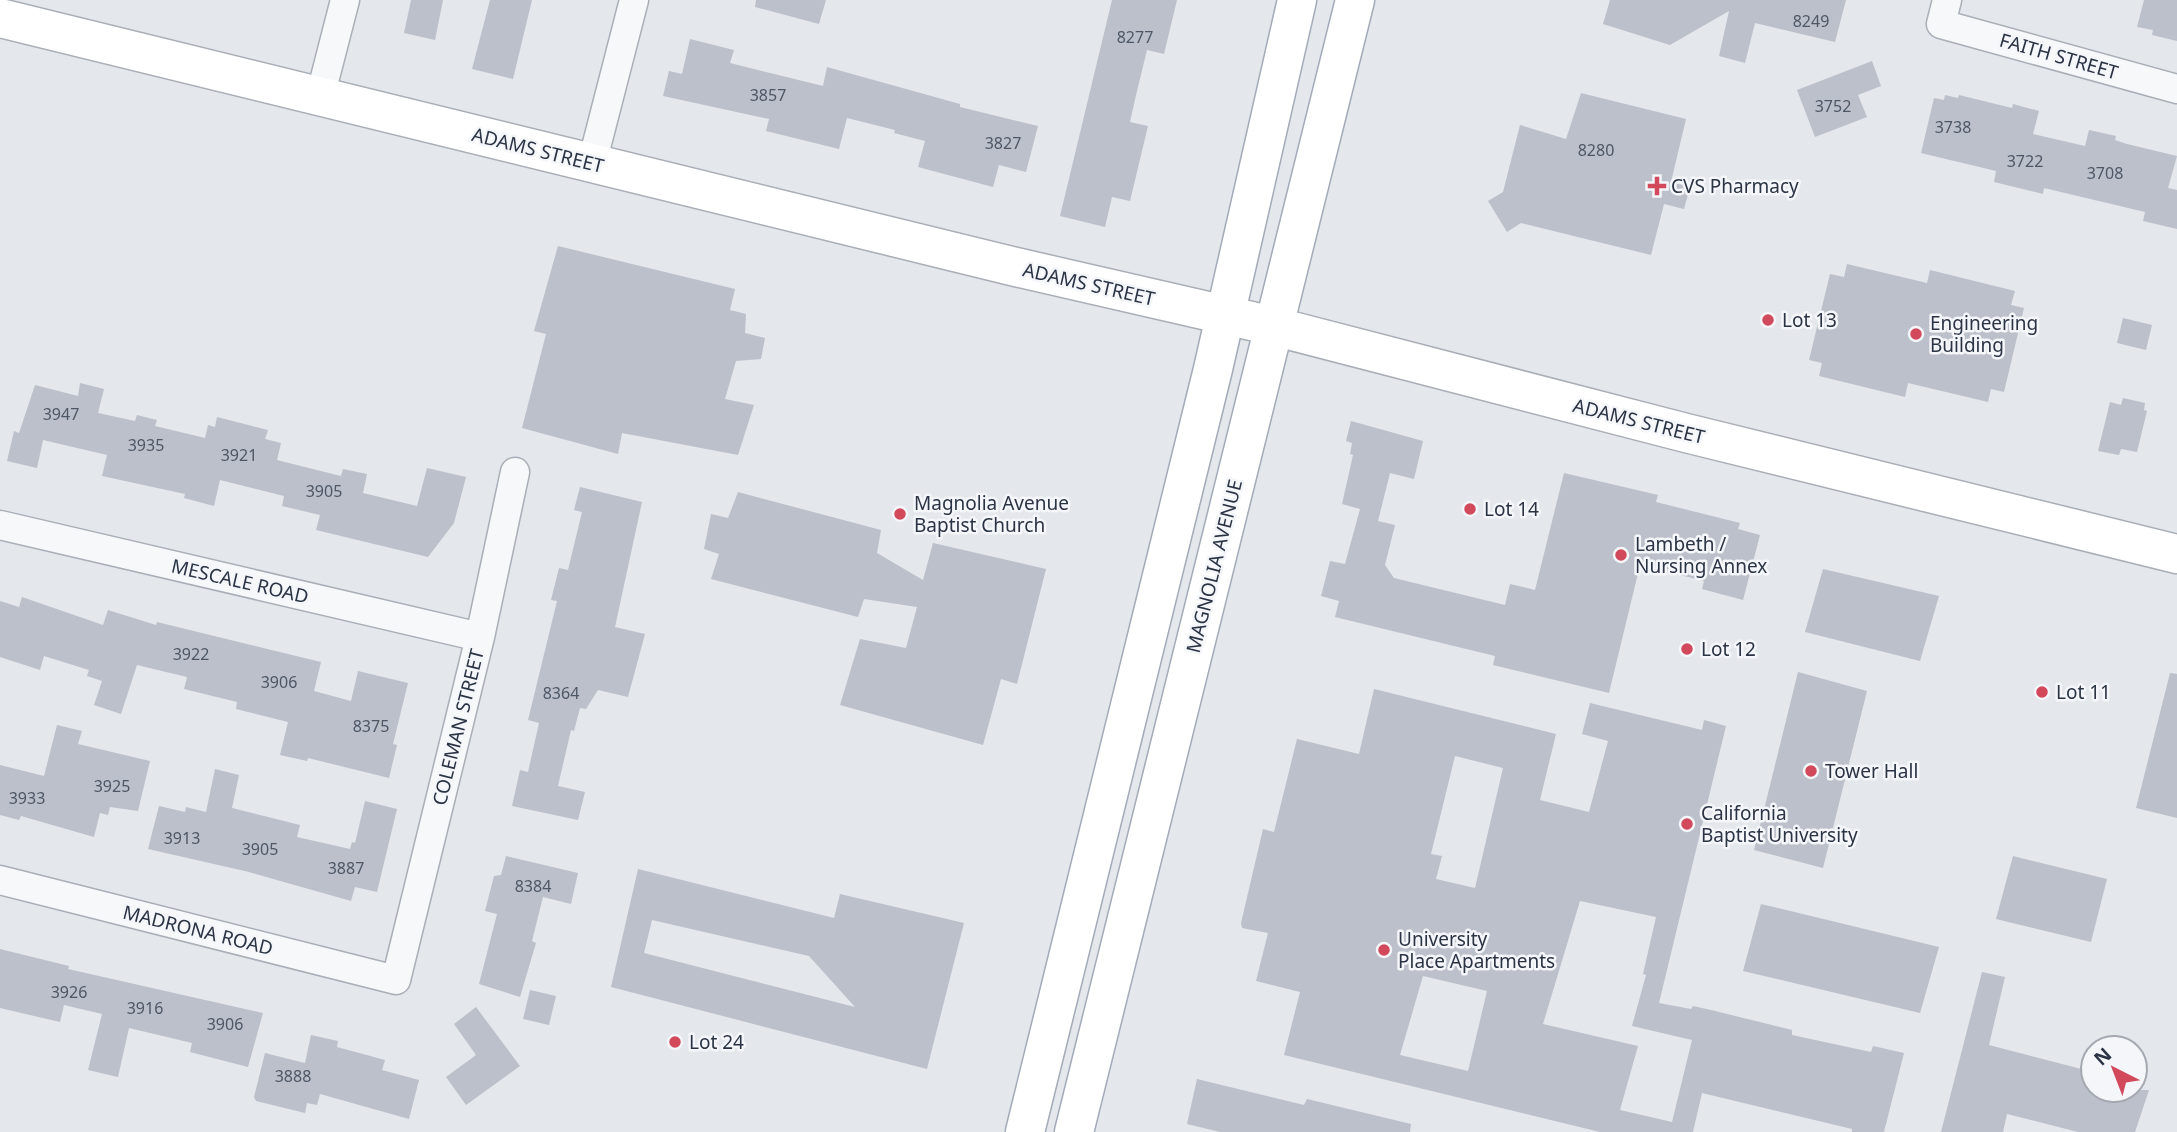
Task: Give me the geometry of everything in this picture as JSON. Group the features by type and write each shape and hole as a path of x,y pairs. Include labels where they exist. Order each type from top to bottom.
{"main road":[{"path":"1025,1132 1226,315 1297,0"},
{"name":"MAGNOLIA AVENUE","path":"1074,1132 1355,0"},
{"name":"ADAMS STREET","path":"0,18 1273,326 1674,430 2177,554"}],"street":[{"path":"320,97 345,0"},
{"path":"592,163 634,0"},
{"name":"FAITH STREET","path":"1944,12 2177,89"},
{"name":"COLEMAN STREET","path":"396,980 480,637 514,472"},
{"name":"MESCALE ROAD","path":"0,525 480,637"},
{"name":"MADRONA ROAD","path":"0,880 396,980"}],"building":[{"path":"411,0 443,0 435,40 404,33"},
{"path":"490,0 532,0 513,79 472,69"},
{"path":"756,0 826,0 819,24 755,7"},
{"path":"1112,0 1177,0 1164,54 1147,50 1136,95 1130,122 1148,126 1130,201 1112,197 1105,227 1060,216"},
{"path":"1610,0 1846,0 1835,42 1755,23 1745,63 1719,56 1729,11 1670,45 1603,24"},
{"path":"2144,0 2177,0 2177,41 2152,35 2153,30 2137,27"},
{"path":"690,39 734,50 730,63 823,86 827,67 960,104 960,107 1038,126 1026,172 999,165 993,187 918,167 925,141 894,133 895,130 847,118 839,149 766,131 769,119 663,96 669,71 682,74"},
{"path":"1872,61 1881,86 1858,95 1867,117 1815,137 1797,90"},
{"name":"CVS Pharmacy","path":"1581,93 1686,119 1671,182 1690,187 1684,209 1664,204 1651,255 1521,223 1507,232 1488,201 1503,192 1520,125 1566,139"},
{"path":"1945,95 1958,98 1959,95 2012,108 2013,104 2039,111 2033,134 2085,146 2089,130 2116,136 2115,140 2127,144 2177,156 2168,188 2177,190 2177,229 2143,221 2145,212 2044,188 2043,194 1994,182 1996,171 1921,153 1934,98 1944,100"},
{"path":"558,246 735,289 730,310 746,314 745,333 765,338 761,359 736,361 725,399 754,405 738,455 622,433 618,454 522,428 546,334 534,331"},
{"name":"Engineering Building","path":"1847,264 1927,283 1930,270 2015,291 2011,305 2024,308 2004,392 1991,389 1988,402 1908,383 1905,397 1819,376 1822,363 1809,360 1830,274 1844,277"},
{"path":"2123,318 2152,325 2146,350 2117,343"},
{"path":"80,383 104,389 98,413 135,421 137,415 157,420 155,426 205,438 208,425 215,427 217,417 268,430 265,439 281,443 277,460 341,476 343,469 367,474 363,493 417,506 427,468 466,477 454,523 428,557 316,530 320,515 282,506 284,496 220,480 214,506 184,498 185,494 102,476 107,455 43,440 37,468 7,461 14,431 19,433 35,385 78,396"},
{"path":"2123,398 2145,403 2144,410 2147,411 2137,452 2121,449 2119,455 2098,451 2110,402 2121,405"},
{"path":"1351,421 1423,441 1414,479 1390,473 1378,521 1395,525 1385,565 1394,578 1505,605 1510,584 1535,590 1564,473 1658,495 1656,502 1740,523 1738,529 1760,535 1743,600 1702,589 1704,581 1640,565 1609,693 1493,665 1495,656 1335,617 1339,601 1321,596 1330,561 1345,564 1360,509 1342,504 1353,455 1350,454 1352,443 1346,441"},
{"path":"580,487 642,502 615,627 645,634 628,697 598,690 586,709 580,708 574,731 571,730 558,786 585,792 578,820 512,806 520,770 528,772 539,723 528,720 557,601 551,600 559,568 568,570 582,512 574,510"},
{"path":"738,492 881,530 877,553 923,580 933,543 1046,569 1017,684 1001,679 983,745 840,705 860,639 906,648 917,607 864,599 858,617 711,579 719,554 704,549 711,514 728,518"},
{"path":"1823,569 1939,596 1920,661 1805,632"},
{"path":"22,597 103,625 108,610 156,625 157,622 321,662 314,691 351,701 358,671 408,683 393,744 397,745 389,778 308,758 307,761 280,755 288,722 236,709 237,702 184,689 187,677 137,665 121,714 94,705 102,681 87,676 89,670 44,656 40,670 0,657 0,601 19,607"},
{"name":"Tower Hall","path":"1798,672 1867,691 1823,868 1754,850"},
{"path":"2170,673 2177,674 2177,818 2136,808"},
{"path":"1374,689 1556,734 1540,800 1589,812 1608,741 1582,734 1590,703 1702,730 1704,720 1726,726 1659,1003 1711,1010 1792,1030 1792,1035 1871,1052 1873,1046 1904,1053 1884,1132 1852,1132 1852,1129 1702,1093 1693,1132 1600,1132 1284,1055 1300,992 1256,981 1268,933 1242,928 1241,923 1263,829 1274,832 1297,739 1359,754","holes":["1455,756 1503,768 1475,888 1436,879 1442,856 1431,854","1580,901 1656,917 1643,974 1646,975 1632,1026 1692,1040 1672,1122 1620,1110 1638,1046 1543,1024","1423,976 1487,991 1468,1071 1400,1055"]},
{"path":"57,725 82,731 78,744 150,761 138,811 110,807 108,815 100,813 94,837 21,816 19,820 0,815 0,765 44,776"},
{"path":"215,769 239,775 232,808 300,825 297,837 350,849 352,842 355,843 365,801 397,809 377,892 355,887 351,901 249,872 148,849 159,806 185,812 186,807 206,812"},
{"path":"506,856 578,873 571,904 543,897 532,941 536,943 520,997 479,984 497,914 485,911 494,876 501,875"},
{"path":"2013,856 2107,879 2091,942 1996,919"},
{"path":"638,869 834,918 840,894 964,923 927,1069 611,987","holes":["652,920 809,956 855,1007 644,953"]},
{"path":"1761,904 1939,947 1920,1013 1743,971"},
{"path":"0,949 69,966 68,969 263,1013 248,1067 190,1052 192,1043 129,1028 118,1077 88,1070 102,1014 64,1005 60,1022 0,1008"},
{"path":"1982,972 2005,977 1989,1045 2079,1068 2079,1104 2144,1104 2135,1132 2078,1132 2007,1114 2003,1132 1941,1132"},
{"path":"530,990 556,996 549,1025 523,1019"},
{"path":"476,1007 520,1066 466,1105 446,1077 476,1055 454,1024"},
{"path":"311,1035 338,1041 337,1047 385,1060 382,1070 419,1080 409,1119 320,1094 317,1105 307,1103 305,1113 256,1101 254,1097 265,1053 305,1063"},
{"path":"1197,1079 1304,1105 1307,1099 1411,1124 1410,1132 1220,1132 1187,1124"}],"place":[{"name":"CVS Pharmacy","path":"1657,186"},
{"name":"Lot 13","path":"1768,320"},
{"name":"Engineering Building","path":"1916,334"},
{"name":"Lot 14","path":"1470,509"},
{"name":"Magnolia Avenue Baptist Church","path":"900,514"},
{"name":"Lambeth / Nursing Annex","path":"1621,555"},
{"name":"Lot 12","path":"1687,649"},
{"name":"Lot 11","path":"2042,692"},
{"name":"Tower Hall","path":"1811,771"},
{"name":"California Baptist University","path":"1687,824"},
{"name":"University Place Apartments","path":"1384,950"},
{"name":"Lot 24","path":"675,1042"}]}
